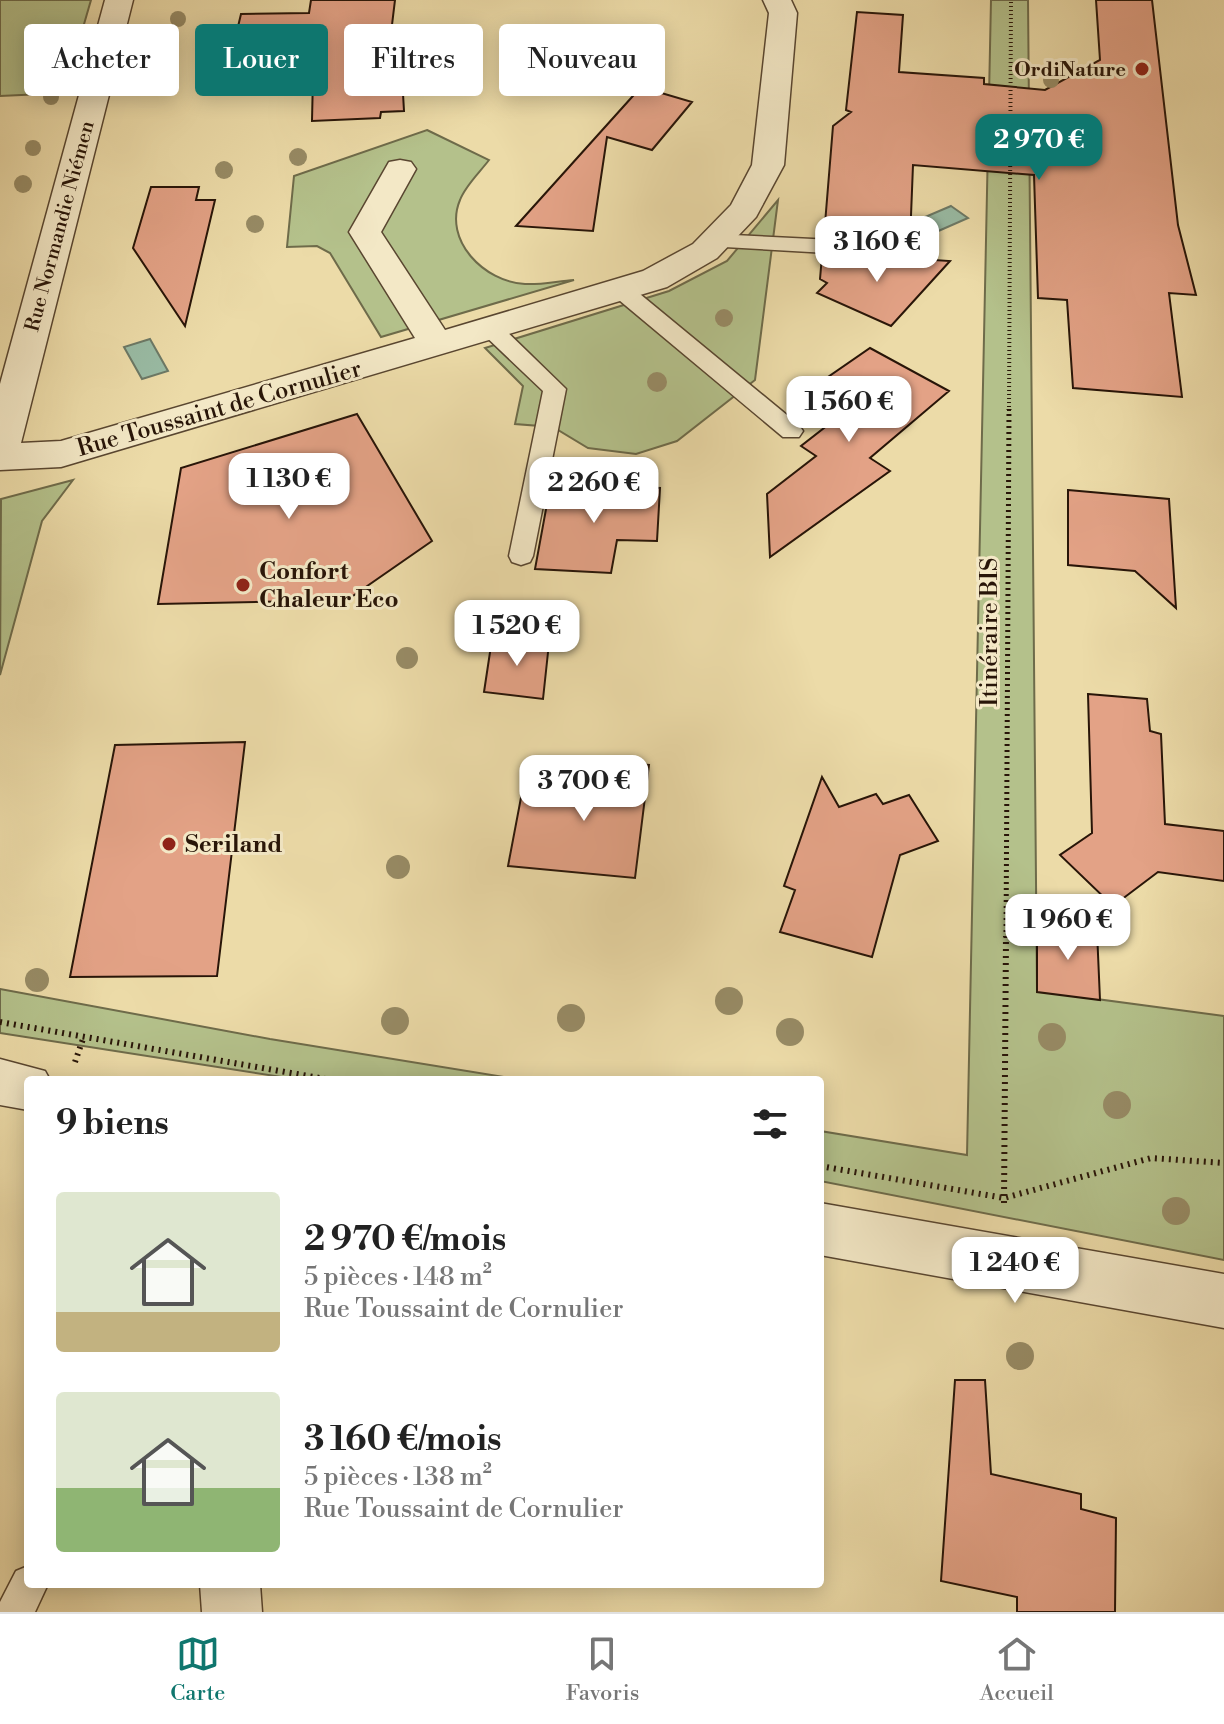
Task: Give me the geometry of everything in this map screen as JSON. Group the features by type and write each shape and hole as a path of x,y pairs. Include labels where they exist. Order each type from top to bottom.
{"street":[{"name":"Rue Normandie Niémen","path":"0,454 119,0"},
{"name":"Rue Toussaint de Cornulier","path":"0,454 61,454 621,290 655,279 705,251 745,210 768,165 783,13 777,0"},
{"path":"400,169 365,232 436,344"},
{"path":"0,1082 24,1086"},
{"path":"824,1230 1224,1301"},
{"path":"230,1588 232,1612"}],"lane":[{"path":"714,241 914,251"},
{"path":"621,290 791,431"},
{"path":"489,327 555,389 521,556"},
{"path":"15,1612 27,1588"}],"path":[{"name":"Itinéraire BIS","path":"1003,1264 1011,0"},
{"path":"0,1022 308,1076"},
{"path":"824,1167 1004,1198 1151,1158 1224,1163"}],"shaded area":[{"path":"0,0 91,0 84,24 24,24 24,95 0,96"},
{"path":"991,0 1028,0 1037,991 1224,1016 1224,1260 824,1182 824,1132 967,1155"},
{"path":"427,130 489,160 465,190 456,215 462,244 471,256 495,276 510,281 531,284 574,280 381,337 330,253 317,246 287,247 294,176"},
{"path":"778,200 755,380 677,441 636,454 588,448 553,427 515,424 523,386 485,348 669,291 727,261"},
{"path":"951,206 968,218 927,236 911,223"},
{"path":"150,339 168,371 142,379 124,347"},
{"path":"73,480 42,521 0,675 1,499"},
{"path":"0,989 270,1039 498,1076 275,1076 0,1033"}],"building":[{"path":"311,0 395,0 392,24 344,24 344,96 403,96 404,111 381,112 380,118 312,121 313,96 328,96 328,24 239,24 241,14 309,13"},
{"path":"1096,0 1152,0 1178,225 1196,295 1169,293 1182,397 1073,388 1067,300 1038,298 1034,175 913,165 910,241 824,236 833,126 851,112 846,110 857,12 903,15 899,72 984,78 984,84 1045,90 1100,60"},
{"path":"665,94 692,102 652,150 607,137 593,231 516,226 633,96"},
{"path":"151,187 199,187 196,200 215,200 185,326 133,248"},
{"path":"822,256 950,261 891,326 817,293 827,283 820,279"},
{"path":"870,348 949,391 870,458 890,471 770,557 767,494 816,456 801,446 847,410 831,400 845,388 828,377"},
{"path":"357,414 432,541 347,600 158,604 181,468"},
{"path":"551,482 660,488 657,541 617,540 611,573 535,569"},
{"path":"1068,490 1169,499 1176,608 1135,571 1068,565"},
{"path":"492,639 549,643 543,699 484,692"},
{"path":"1088,694 1147,699 1150,731 1161,734 1165,824 1224,831 1224,881 1158,872 1113,906 1060,855 1092,833"},
{"path":"245,742 217,976 70,977 115,745"},
{"path":"587,760 649,765 635,878 508,866 523,787 581,793"},
{"path":"822,777 839,807 876,794 883,804 909,795 938,841 900,855 872,957 780,932 795,890 784,886"},
{"path":"1037,924 1097,931 1100,1000 1037,992"},
{"path":"955,1380 985,1380 991,1474 1081,1494 1081,1509 1116,1518 1115,1612 1017,1612 1017,1597 941,1581"}],"place":[{"name":"OrdiNature","path":"1142,69"},
{"name":"Confort Chaleur Eco","path":"243,585"},
{"name":"Seriland","path":"169,844"}]}
